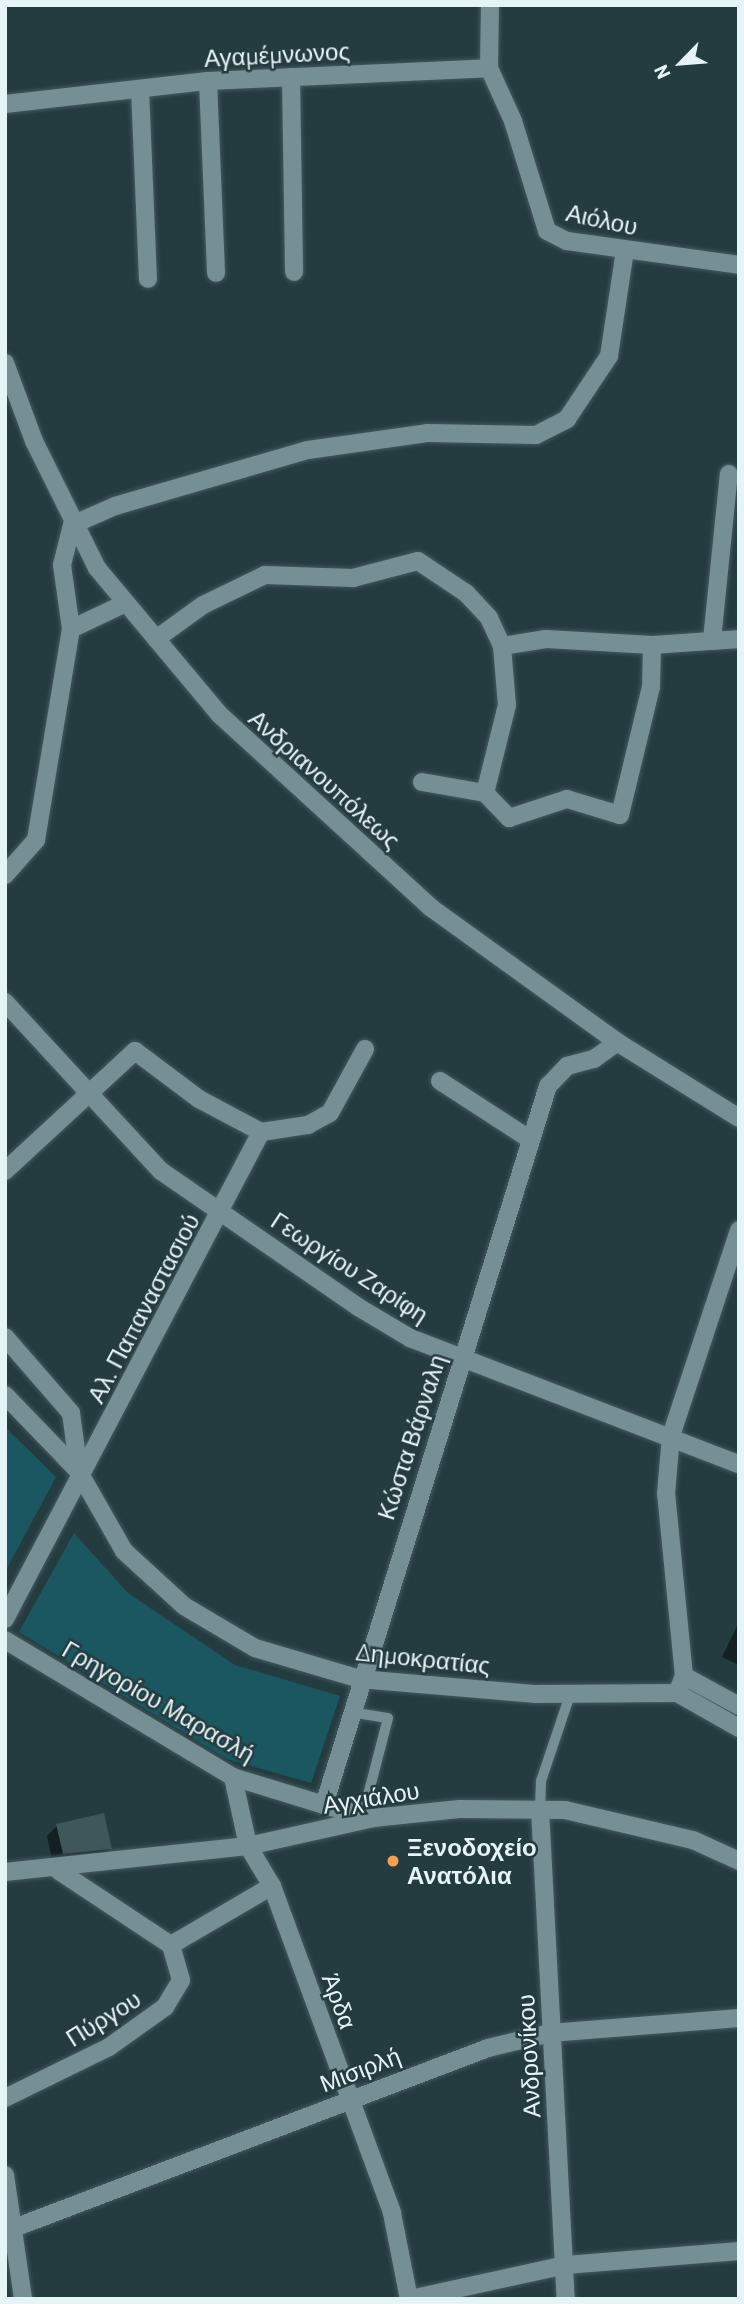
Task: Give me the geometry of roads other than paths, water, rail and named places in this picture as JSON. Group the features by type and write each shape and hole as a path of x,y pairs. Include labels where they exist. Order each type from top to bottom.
{"street":[{"path":"489,68 491,5"},
{"name":"Αγαμέμνωνος","path":"5,104 208,81 489,68"},
{"name":"Αιόλου","path":"489,68 513,121 540,222 567,241 739,265"},
{"path":"291,78 294,272"},
{"path":"208,81 216,273"},
{"path":"140,89 148,279"},
{"path":"5,875 36,840 71,629 62,577 72,525 151,494 308,450 427,433 550,430 580,406 602,374 625,250"},
{"name":"Ανδριανουπόλεως","path":"5,363 72,525 124,604 220,715 430,907 617,1042 739,1118"},
{"path":"712,640 729,474"},
{"path":"156,639 203,605 265,575 353,578 418,561 466,593 489,618 502,646 507,705 485,793"},
{"path":"71,629 124,604"},
{"path":"502,646 546,639 652,645 739,639"},
{"path":"422,782 485,793 509,818 567,799 620,815 651,687 652,645"},
{"name":"Γεωργίου Ζαρίφη","path":"5,1002 161,1171 358,1307 462,1359 739,1464"},
{"name":"Κώστα Βάρναλη","path":"324,1804 360,1679 531,1140 556,1076 617,1042"},
{"path":"5,1171 129,1052 154,1063 199,1100 261,1132 308,1125 330,1113 365,1049"},
{"path":"440,1082 531,1140"},
{"name":"Αλ. Παπαναστασιού","path":"5,1619 79,1472 222,1213 261,1132"},
{"path":"737,1239 671,1436 666,1494 684,1676 677,1693 739,1728"},
{"name":"Δημοκρατίας","path":"5,1337 71,1413 79,1472"},
{"name":"Δημοκρατίας","path":"5,1395 79,1472 124,1551 184,1606 255,1648 360,1679 570,1695 677,1693"},
{"name":"Γρηγορίου Μαρασλή","path":"5,1640 233,1777 368,1817"},
{"path":"684,1676 739,1706"},
{"name":"Άρδα","path":"233,1777 248,1846 272,1886 391,2213 410,2299"},
{"name":"Αγχιάλου","path":"5,1872 59,1871 248,1846 368,1817 460,1809 540,1809 693,1840 739,1861"},
{"name":"Ανδρονίκου","path":"540,1809 566,2299"},
{"path":"59,1871 171,1945 272,1886"},
{"name":"Πύργου","path":"5,2098 109,2048 165,2007 181,1980 171,1945"},
{"name":"Μισιρλή","path":"14,2228 488,2048 550,2034 739,2018"},
{"path":"5,2175 23,2299"},
{"path":"410,2299 566,2265 739,2251"}],"lane":[{"path":"540,1809 541,1781 570,1695"},
{"path":"350,1713 388,1718 368,1817"}],"place":[{"name":"Ξενοδοχείο Ανατόλια","path":"393,1861"}]}
